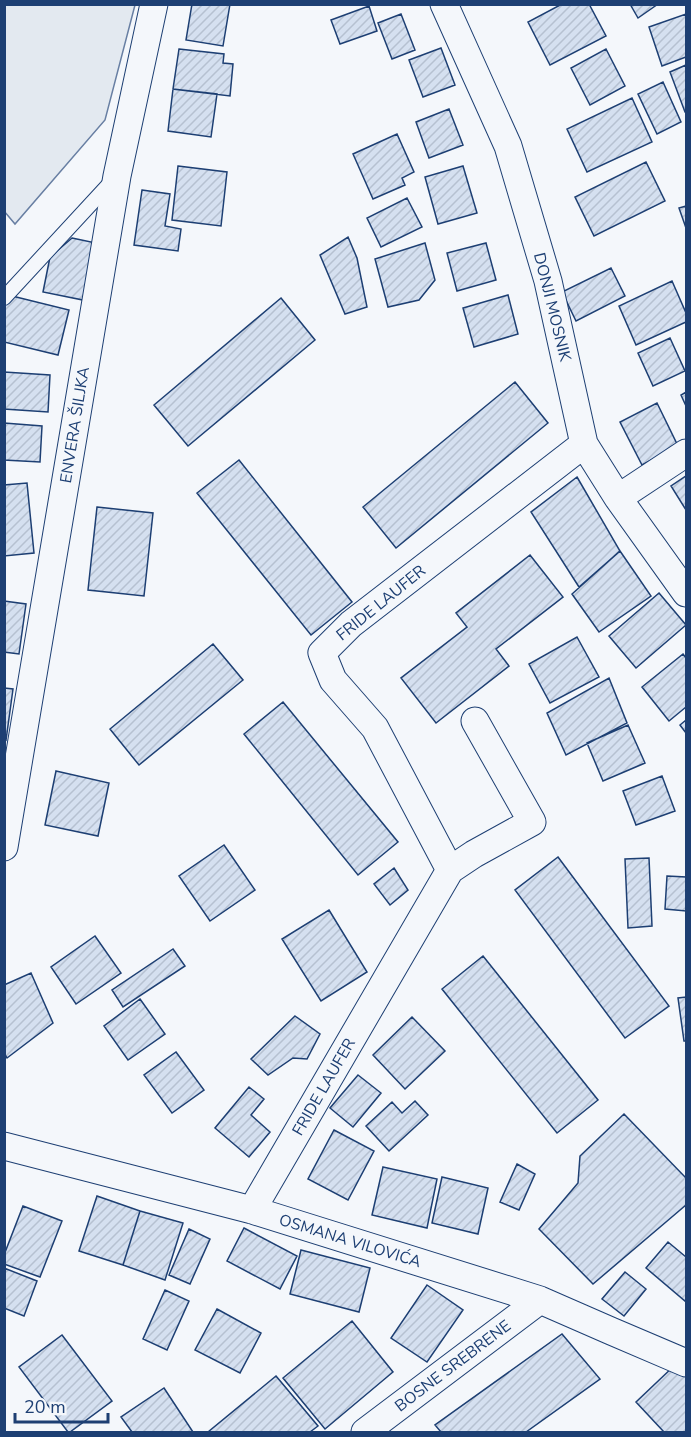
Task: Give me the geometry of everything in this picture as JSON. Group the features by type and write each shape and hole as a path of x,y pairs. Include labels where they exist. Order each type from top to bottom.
{"street":[{"name":"ENVERA ŠILJKA","path":"4,847 9,794 117,176 154,4"},
{"name":"DONJI MOSNIK","path":"444,4 508,146 548,281 584,444 618,498 687,593"},
{"name":"FRIDE LAUFER","path":"450,870 375,728 333,680 322,653 351,624 584,444"},
{"path":"618,498 687,453"},
{"name":"FRIDE LAUFER","path":"252,1210 450,870 532,822 475,721"},
{"name":"OSMANA VILOVIĆA","path":"4,1146 252,1210 540,1300 687,1363"},
{"name":"BOSNE SREBRENE","path":"365,1432 540,1300"}],"lane":[{"path":"4,298 117,176"}],"shaded area":[{"path":"4,5 135,5 105,120 15,224 4,211"}],"building":[{"path":"192,4 230,4 223,46 186,40"},
{"path":"562,4 589,4 606,36 550,65 528,22"},
{"path":"630,4 658,4 638,18"},
{"path":"369,6 377,31 340,44 331,20"},
{"path":"401,14 415,50 392,59 378,23"},
{"path":"686,14 686,57 662,66 649,27"},
{"path":"441,48 455,85 423,97 409,60"},
{"path":"179,49 224,54 223,63 233,64 230,96 173,89"},
{"path":"606,49 625,86 590,105 571,68"},
{"path":"686,65 686,112 685,112 670,72"},
{"path":"663,82 681,122 657,134 638,94"},
{"path":"173,89 217,94 211,137 168,131"},
{"path":"632,98 652,142 587,172 567,129"},
{"path":"449,109 463,145 429,158 416,122"},
{"path":"397,134 414,172 402,178 405,185 373,199 353,154"},
{"path":"646,162 665,201 594,236 575,197"},
{"path":"178,166 227,172 221,226 172,220"},
{"path":"463,166 477,213 438,224 425,177"},
{"path":"142,190 170,194 165,226 181,229 178,251 134,245"},
{"path":"407,198 422,227 381,247 367,218"},
{"path":"686,206 686,228 679,208"},
{"path":"348,237 357,258 367,307 345,314 320,255"},
{"path":"72,238 96,243 83,300 43,292 50,257"},
{"path":"425,243 435,280 419,300 388,307 375,259"},
{"path":"486,243 496,280 457,291 447,253"},
{"path":"611,268 625,296 576,321 562,292"},
{"path":"672,281 686,313 686,322 636,345 619,306"},
{"path":"4,294 69,310 58,355 4,342"},
{"path":"508,295 518,334 474,347 463,308"},
{"path":"281,298 315,340 188,446 154,405"},
{"path":"670,338 685,371 653,386 638,353"},
{"path":"4,372 50,375 48,412 4,409"},
{"path":"515,382 548,423 396,548 363,507"},
{"path":"686,392 686,406 681,395"},
{"path":"657,403 678,446 642,465 620,422"},
{"path":"4,423 42,426 40,462 4,460"},
{"path":"239,460 352,602 311,635 197,493"},
{"path":"686,476 686,510 671,486"},
{"path":"577,477 620,551 579,587 531,512"},
{"path":"27,483 34,553 4,556 4,485"},
{"path":"97,507 153,513 144,596 88,590"},
{"path":"620,551 651,596 599,632 572,594"},
{"path":"530,555 563,597 496,649 509,666 436,723 401,678 467,627 456,613"},
{"path":"659,593 686,625 636,668 609,636"},
{"path":"4,601 26,604 19,654 4,652"},
{"path":"577,637 599,677 550,703 529,664"},
{"path":"213,644 243,680 139,765 110,729"},
{"path":"683,654 686,658 686,707 669,721 642,687"},
{"path":"609,678 627,723 566,755 547,713"},
{"path":"4,688 13,689 6,740 4,739"},
{"path":"283,702 398,842 358,875 244,734"},
{"path":"686,720 686,733 680,725"},
{"path":"628,725 645,763 603,781 587,743"},
{"path":"56,771 109,783 98,836 45,825"},
{"path":"662,776 675,811 636,825 623,791"},
{"path":"224,845 255,890 210,921 179,876"},
{"path":"558,857 669,1006 625,1038 515,890"},
{"path":"649,858 652,926 628,928 625,859"},
{"path":"394,868 408,890 390,905 374,884"},
{"path":"667,876 686,877 686,911 665,909"},
{"path":"329,910 367,972 321,1001 282,939"},
{"path":"95,936 121,973 76,1004 51,967"},
{"path":"173,949 185,966 123,1007 112,990"},
{"path":"483,956 598,1100 557,1133 442,989"},
{"path":"31,973 53,1023 7,1058 4,1053 4,985"},
{"path":"686,997 686,1041 684,1041 678,998"},
{"path":"140,999 165,1034 128,1060 104,1026"},
{"path":"295,1016 320,1034 307,1059 293,1058 268,1075 251,1059"},
{"path":"412,1017 445,1051 405,1089 373,1055"},
{"path":"176,1052 204,1090 172,1113 144,1075"},
{"path":"358,1075 381,1093 353,1127 330,1108"},
{"path":"249,1087 264,1099 251,1115 270,1132 249,1157 215,1128"},
{"path":"415,1101 428,1115 389,1151 366,1126 392,1102 402,1113"},
{"path":"624,1114 686,1178 686,1205 593,1284 539,1229 578,1183 580,1156"},
{"path":"334,1130 374,1151 348,1200 308,1179"},
{"path":"517,1164 535,1174 519,1210 500,1202"},
{"path":"383,1167 437,1179 427,1228 372,1215"},
{"path":"442,1177 488,1188 478,1234 432,1223"},
{"path":"97,1196 140,1211 123,1265 79,1251"},
{"path":"23,1206 62,1221 40,1277 4,1264 4,1255"},
{"path":"140,1211 183,1223 165,1280 123,1265"},
{"path":"244,1228 297,1256 280,1289 227,1261"},
{"path":"189,1229 210,1239 190,1284 169,1275"},
{"path":"668,1242 686,1257 685,1301 646,1268"},
{"path":"301,1250 370,1268 359,1312 290,1294"},
{"path":"4,1268 37,1281 24,1316 4,1308"},
{"path":"625,1272 646,1289 624,1316 602,1299"},
{"path":"427,1285 463,1310 427,1362 391,1338"},
{"path":"165,1290 189,1301 167,1350 143,1339"},
{"path":"217,1309 261,1333 240,1373 195,1350"},
{"path":"352,1321 393,1372 325,1429 283,1378"},
{"path":"562,1334 600,1379 526,1432 441,1432 435,1425"},
{"path":"62,1335 112,1401 70,1432 19,1367"},
{"path":"676,1364 686,1375 686,1432 664,1432 636,1402"},
{"path":"276,1376 318,1426 310,1432 208,1432"},
{"path":"164,1388 193,1432 132,1432 121,1417"}]}
